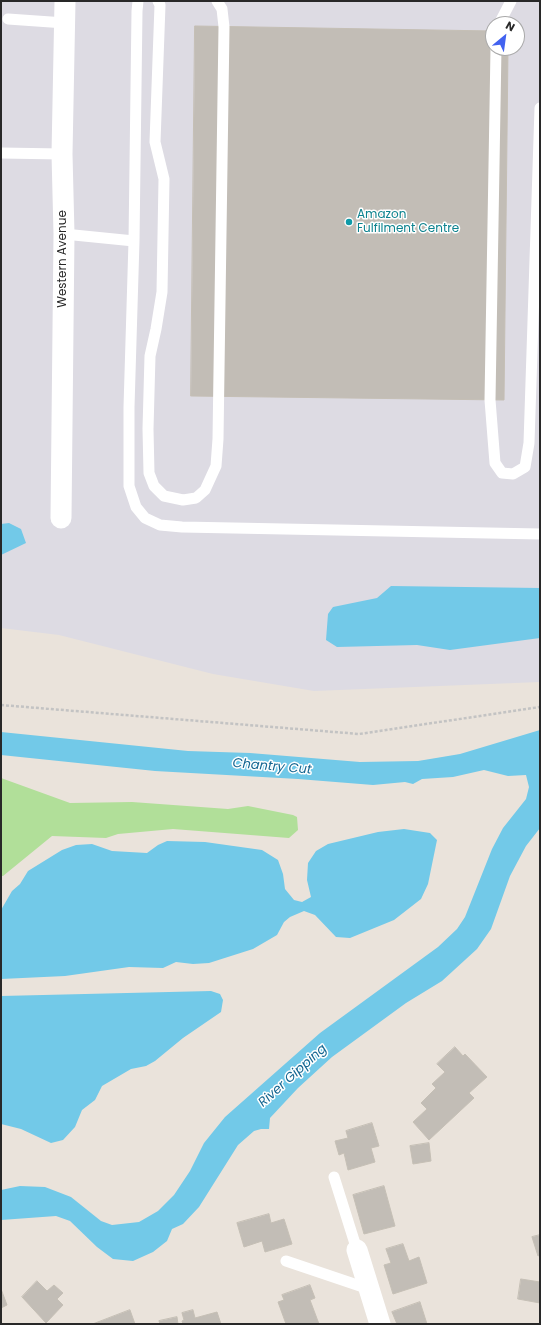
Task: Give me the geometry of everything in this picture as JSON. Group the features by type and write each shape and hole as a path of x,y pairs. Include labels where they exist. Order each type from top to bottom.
{"street":[{"name":"Western Avenue","path":"61,518 64,234 62,154 65,1"},
{"path":"358,1250 380,1324"}],"lane":[{"path":"138,1 136,10 134,240 129,407 129,486 136,507 145,518 160,525 182,527 540,534"},
{"path":"158,1 160,5 155,142 164,178 162,292 150,356 148,429 149,473 154,486 164,496 183,500 196,498 205,490 216,466 218,439 224,27 222,10 217,1"},
{"path":"503,16 511,1"},
{"path":"8,19 65,23"},
{"path":"496,56 490,400 495,463 502,473 513,474 525,467 529,443 540,108"},
{"path":"1,153 62,154"},
{"path":"64,234 134,240"},
{"path":"334,1177 358,1250"},
{"path":"286,1261 369,1289"}],"path":[{"path":"1,705 359,734 540,707"}],"shaded area":[{"path":"1,1 540,1 540,682 314,691 213,674 59,635 1,628"}],"green space":[{"path":"1,778 70,803 132,802 228,809 248,806 293,815 297,817 298,830 289,838 173,829 118,834 106,838 52,836 3,876 1,876"}],"water":[{"path":"9,523 21,529 26,543 1,555 1,524"},
{"path":"391,586 540,588 540,638 450,650 417,645 337,647 326,640 328,614 333,607 377,598"},
{"path":"540,730 540,828 526,846 510,876 491,929 477,949 442,981 406,1003 332,1057 298,1088 270,1118 269,1129 254,1131 238,1145 199,1207 183,1224 172,1229 167,1241 153,1252 133,1261 113,1259 97,1247 70,1221 56,1216 1,1220 1,1190 20,1186 45,1187 71,1197 101,1221 112,1225 139,1222 158,1211 174,1195 190,1171 204,1143 225,1117 320,1033 438,947 457,929 465,917 492,849 503,828 526,799 529,787 526,775 508,776 484,770 453,777 422,779 413,784 405,782 373,785 155,771 1,755 1,732 188,751 250,753 360,762 418,761 460,754"},
{"path":"404,829 430,833 437,840 428,884 421,899 394,920 350,938 336,937 315,915 304,911 290,917 284,922 277,935 253,949 209,963 193,964 176,962 163,968 129,967 65,976 1,979 1,910 12,891 20,884 28,871 62,850 76,845 92,844 112,851 147,853 158,845 167,841 205,842 262,850 278,860 283,874 285,889 294,900 302,902 311,897 307,880 308,863 316,851 328,844 378,832"},
{"path":"211,991 220,994 223,1000 221,1012 183,1038 155,1061 146,1066 131,1069 102,1086 95,1100 82,1110 75,1127 63,1140 51,1143 21,1129 1,1124 1,996"}],"building":[{"name":"Amazon Fulfilment Centre","path":"195,26 485,31 485,56 508,56 504,400 191,396"},
{"path":"455,1047 463,1056 465,1054 487,1077 469,1093 474,1098 429,1140 413,1122 427,1109 421,1103 436,1088 432,1084 445,1072 437,1064"},
{"path":"372,1123 379,1146 371,1148 375,1162 348,1170 344,1153 339,1155 335,1141 348,1138 346,1131"},
{"path":"429,1143 431,1161 413,1164 410,1146"},
{"path":"384,1186 395,1226 364,1234 353,1195"},
{"path":"269,1214 271,1223 284,1219 292,1244 265,1252 262,1241 244,1247 237,1223"},
{"path":"540,1235 540,1255 538,1256 532,1237"},
{"path":"403,1244 409,1261 419,1257 427,1283 393,1294 384,1265 391,1263 386,1249"},
{"path":"521,1279 540,1282 540,1303 518,1299"},
{"path":"37,1281 47,1291 54,1285 63,1293 57,1299 63,1305 46,1323 22,1297"},
{"path":"310,1285 315,1298 310,1300 319,1324 286,1324 278,1302 284,1300 282,1295"},
{"path":"1,1289 7,1305 1,1308"},
{"path":"420,1302 427,1324 397,1324 392,1312"},
{"path":"130,1310 135,1324 93,1324"},
{"path":"193,1310 195,1318 217,1312 221,1324 183,1324 182,1321 184,1320 182,1313"},
{"path":"177,1317 178,1324 160,1324 159,1321"}],"place":[{"name":"Amazon Fulfilment Centre","path":"349,222"}],"water label":[{"name":"Chantry Cut","path":"272,767"},
{"name":"River Gipping","path":"293,1076"}]}
